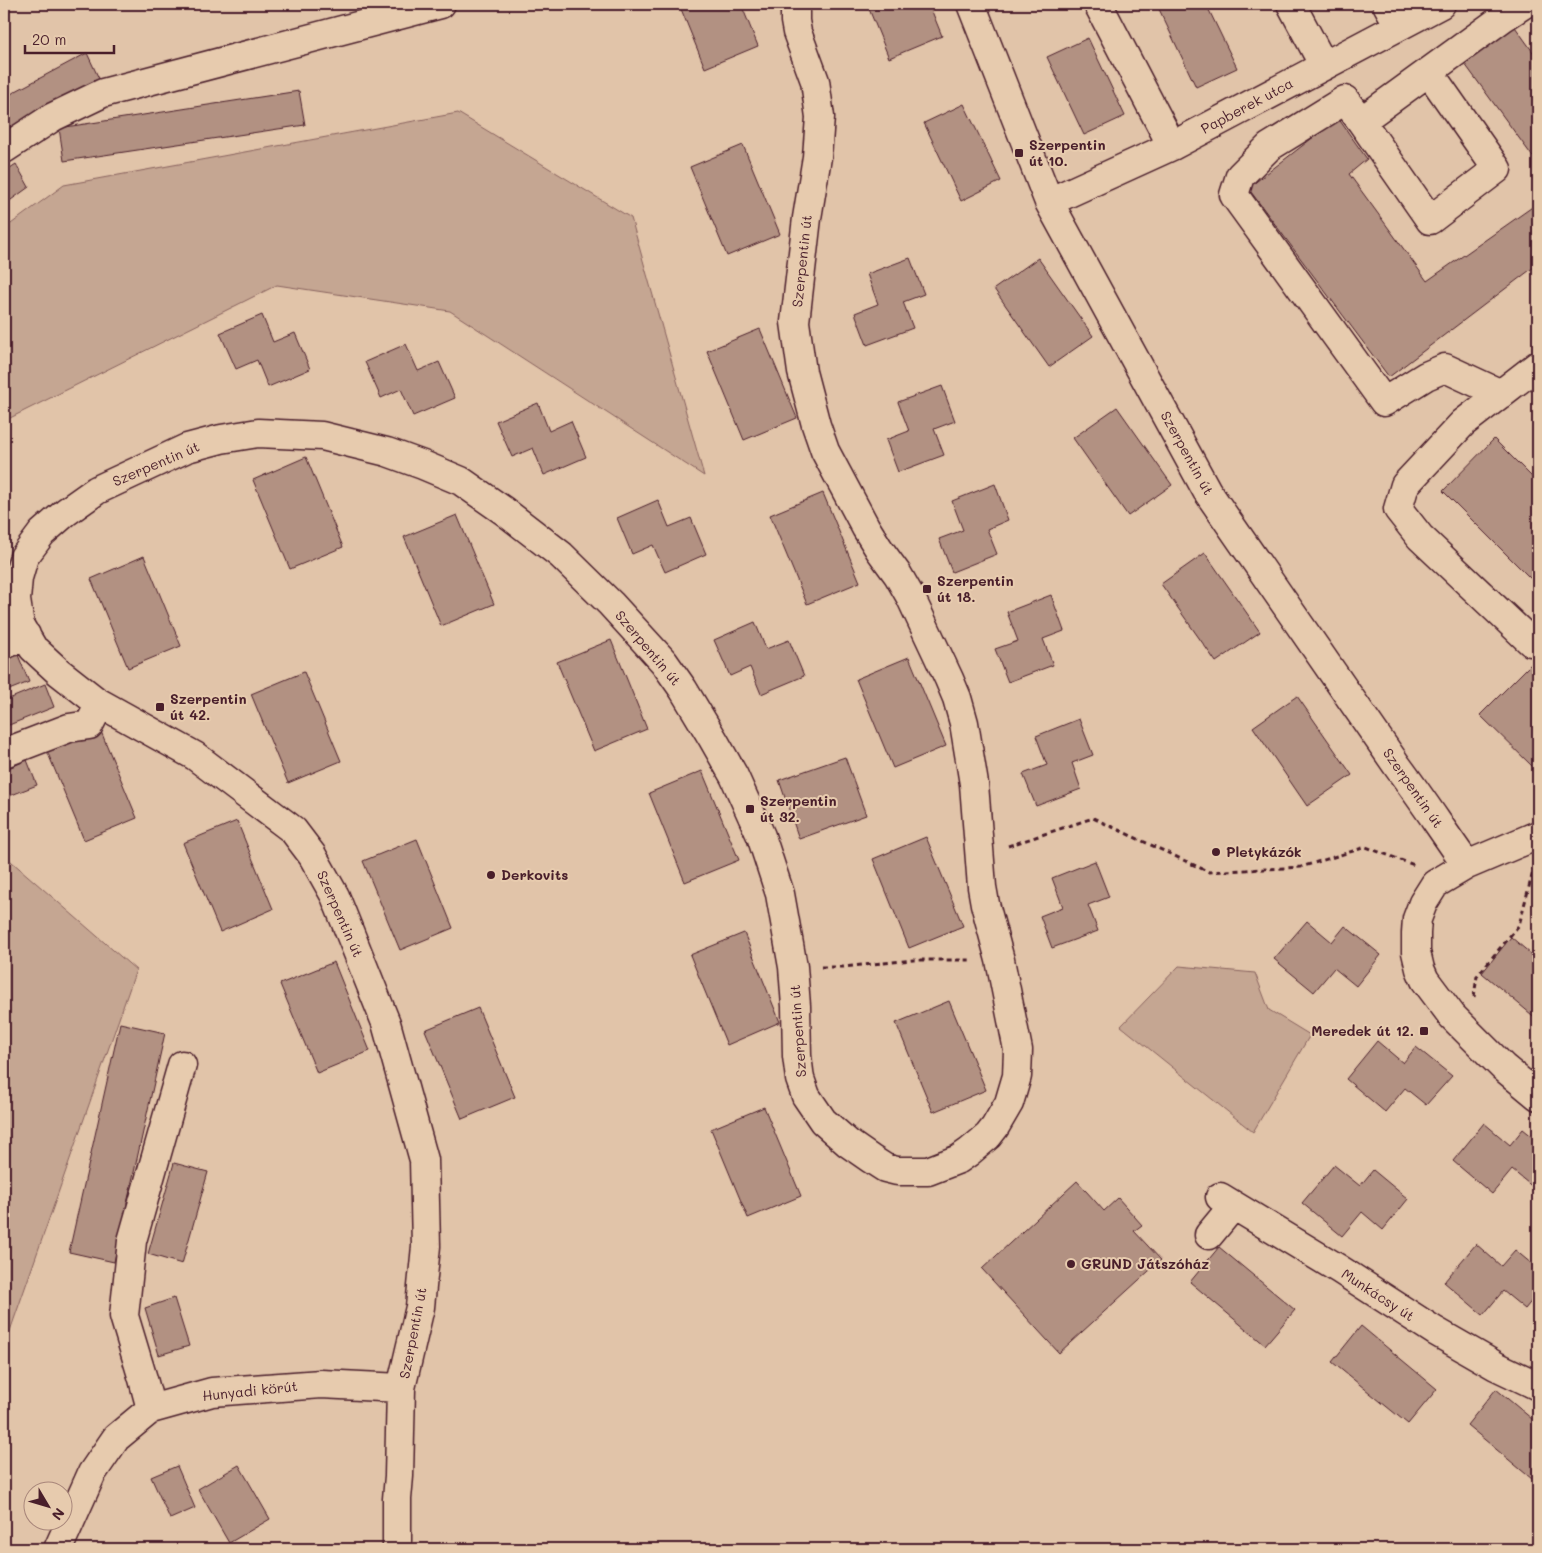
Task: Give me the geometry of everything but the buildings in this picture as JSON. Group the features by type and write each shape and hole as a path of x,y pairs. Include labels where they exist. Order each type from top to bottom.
{"street":[{"path":"4,149 53,116 104,93 441,4"},
{"name":"Szerpentin út","path":"397,1549 401,1388 420,1307 426,1246 424,1160 386,1023 335,896 312,855 293,830 195,756 100,704 59,672 33,648 15,640 20,626 16,600 18,578 24,557 42,533 66,512 97,490 187,448 258,433 322,436 387,452 444,473 481,494 561,555 611,604 664,662 683,689 734,776 761,836 780,894 793,968 797,1056 800,1079 806,1096 823,1121 848,1143 884,1168 897,1171 928,1171 943,1166 970,1152 995,1127 1008,1103 1018,1076 1018,1050 1000,960 985,904 970,758 964,723 957,698 910,596 866,528 825,451 802,372 796,322 806,218 817,157 820,117 816,81 797,32 795,4"},
{"name":"Szerpentin út","path":"971,4 1049,202 1207,491 1422,799 1456,871"},
{"path":"1098,4 1172,146"},
{"path":"1291,4 1324,66"},
{"name":"Papberek utca","path":"1049,202 1172,146 1324,66 1393,15 1441,4"},
{"path":"1361,121 1524,4"},
{"path":"1429,72 1497,169 1430,220 1345,100 1269,147 1240,176 1234,196 1384,402 1426,376 1445,368 1501,394"},
{"path":"1531,642 1420,537 1398,509 1406,485 1463,423 1538,364"},
{"path":"4,753 69,728 89,725 100,704"},
{"path":"1538,835 1456,871 1434,884 1417,919 1416,952 1425,980 1452,1016 1503,1067 1538,1096"},
{"path":"150,1409 124,1316 132,1241 182,1066"},
{"name":"Munkácsy út","path":"1210,1235 1227,1201 1339,1269 1435,1331 1496,1366 1538,1386"},
{"name":"Hunyadi körút","path":"58,1549 92,1473 116,1438 150,1409 212,1392 321,1384 401,1388"}],"path":[{"path":"979,855 1093,818 1209,872 1301,867 1366,847 1456,871"},
{"path":"1468,1033 1477,976 1519,925 1534,866 1538,835"},
{"path":"793,968 843,967 913,960 1000,960"}],"shaded area":[{"path":"458,113 631,218 704,476 450,311 277,285 4,421 4,229 64,185"},
{"path":"4,855 136,970 4,1348"},
{"path":"1179,966 1255,973 1269,1010 1310,1035 1253,1132 1121,1026"}],"place":[{"name":"Szerpentin út 10.","path":"1019,153"},
{"name":"Szerpentin út 18.","path":"927,589"},
{"name":"Szerpentin út 42.","path":"160,707"},
{"name":"Szerpentin út 32.","path":"750,809"},
{"name":"Pletykázók","path":"1216,852"},
{"name":"Derkovits","path":"491,875"},
{"name":"Meredek út 12.","path":"1424,1031"},
{"name":"GRUND Játszóház","path":"1071,1264"}]}
